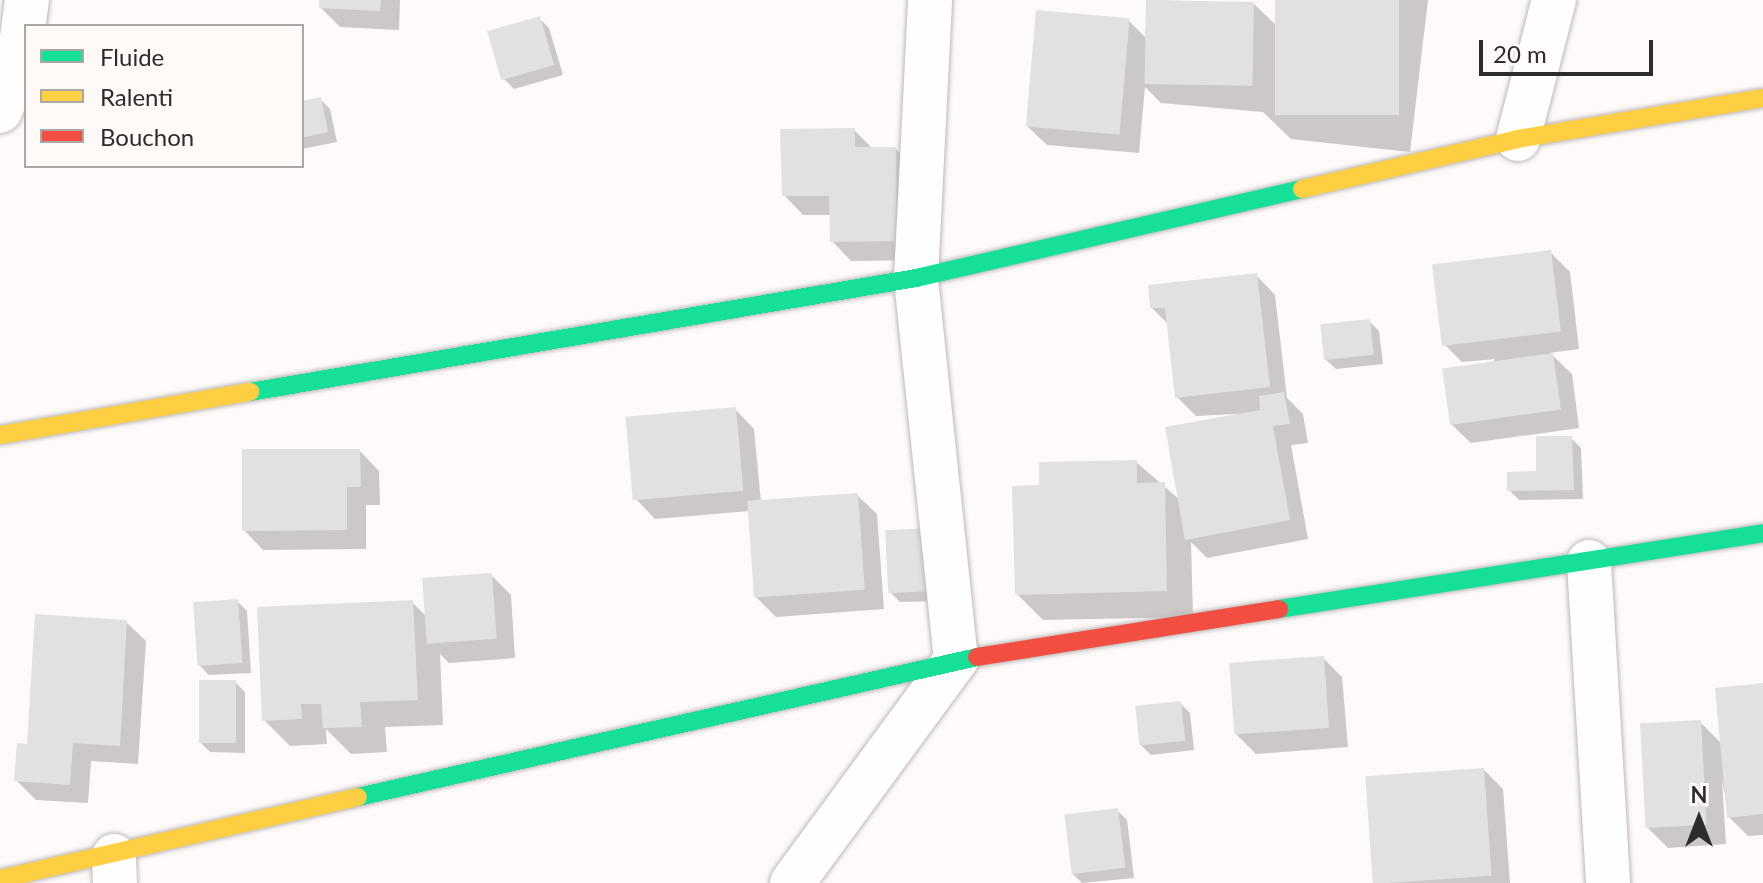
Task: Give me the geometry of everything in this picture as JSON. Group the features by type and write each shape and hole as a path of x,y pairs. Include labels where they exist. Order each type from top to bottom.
{"street":[{"path":"0,111 18,68 27,0"},
{"path":"792,883 956,660 916,278 930,0"},
{"path":"1518,139 1554,0"},
{"path":"0,435 916,278 1518,139 1763,98"},
{"path":"0,879 115,870 956,660 1763,533"},
{"path":"1589,562 1608,883"}],"building":[{"path":"319,0 381,0 380,11 319,8"},
{"path":"1146,0 1254,2 1253,86 1145,84"},
{"path":"1275,0 1399,0 1399,115 1275,115"},
{"path":"1036,10 1130,18 1119,135 1026,127"},
{"path":"540,16 554,65 501,80 487,31"},
{"path":"321,97 328,132 304,138 304,101"},
{"path":"855,128 855,147 896,147 897,241 830,242 829,196 782,196 780,129"},
{"path":"1551,250 1561,331 1442,346 1432,265"},
{"path":"1257,273 1270,387 1175,398 1165,308 1150,308 1148,285"},
{"path":"1370,319 1374,355 1324,360 1320,324"},
{"path":"1553,353 1561,409 1450,425 1442,369"},
{"path":"1284,392 1290,424 1273,426 1290,520 1185,540 1165,427 1260,410 1259,396"},
{"path":"736,407 743,491 633,500 625,417"},
{"path":"1536,436 1572,436 1574,490 1507,491 1507,472 1536,471"},
{"path":"242,449 360,449 361,487 347,487 347,530 242,531"},
{"path":"1137,460 1137,483 1165,482 1167,591 1015,595 1012,486 1039,485 1039,462"},
{"path":"858,493 865,590 754,598 747,501"},
{"path":"929,528 932,591 888,593 885,530"},
{"path":"492,573 497,639 427,644 422,578"},
{"path":"238,599 242,663 198,666 193,602"},
{"path":"413,600 418,700 360,702 362,727 323,728 321,704 301,704 302,719 262,721 257,607"},
{"path":"35,614 127,620 120,746 73,743 70,785 14,781 17,743 27,744"},
{"path":"1324,656 1329,728 1234,734 1229,663"},
{"path":"199,680 236,680 236,743 199,743"},
{"path":"1763,683 1763,814 1727,818 1715,688"},
{"path":"1181,701 1185,741 1139,746 1135,706"},
{"path":"1701,720 1706,825 1646,828 1640,723"},
{"path":"1484,768 1492,876 1373,883 1365,776"},
{"path":"1118,808 1125,868 1072,874 1064,815"}],"traffic: fast":[{"path":"250,392 916,278 1302,189"},
{"path":"1279,609 1763,533"},
{"path":"358,797 977,657"}],"traffic: slow":[{"path":"1302,189 1518,139 1763,98"},
{"path":"0,435 250,392"},
{"path":"0,879 358,797"}],"traffic: jam":[{"path":"977,657 1279,609"}]}
